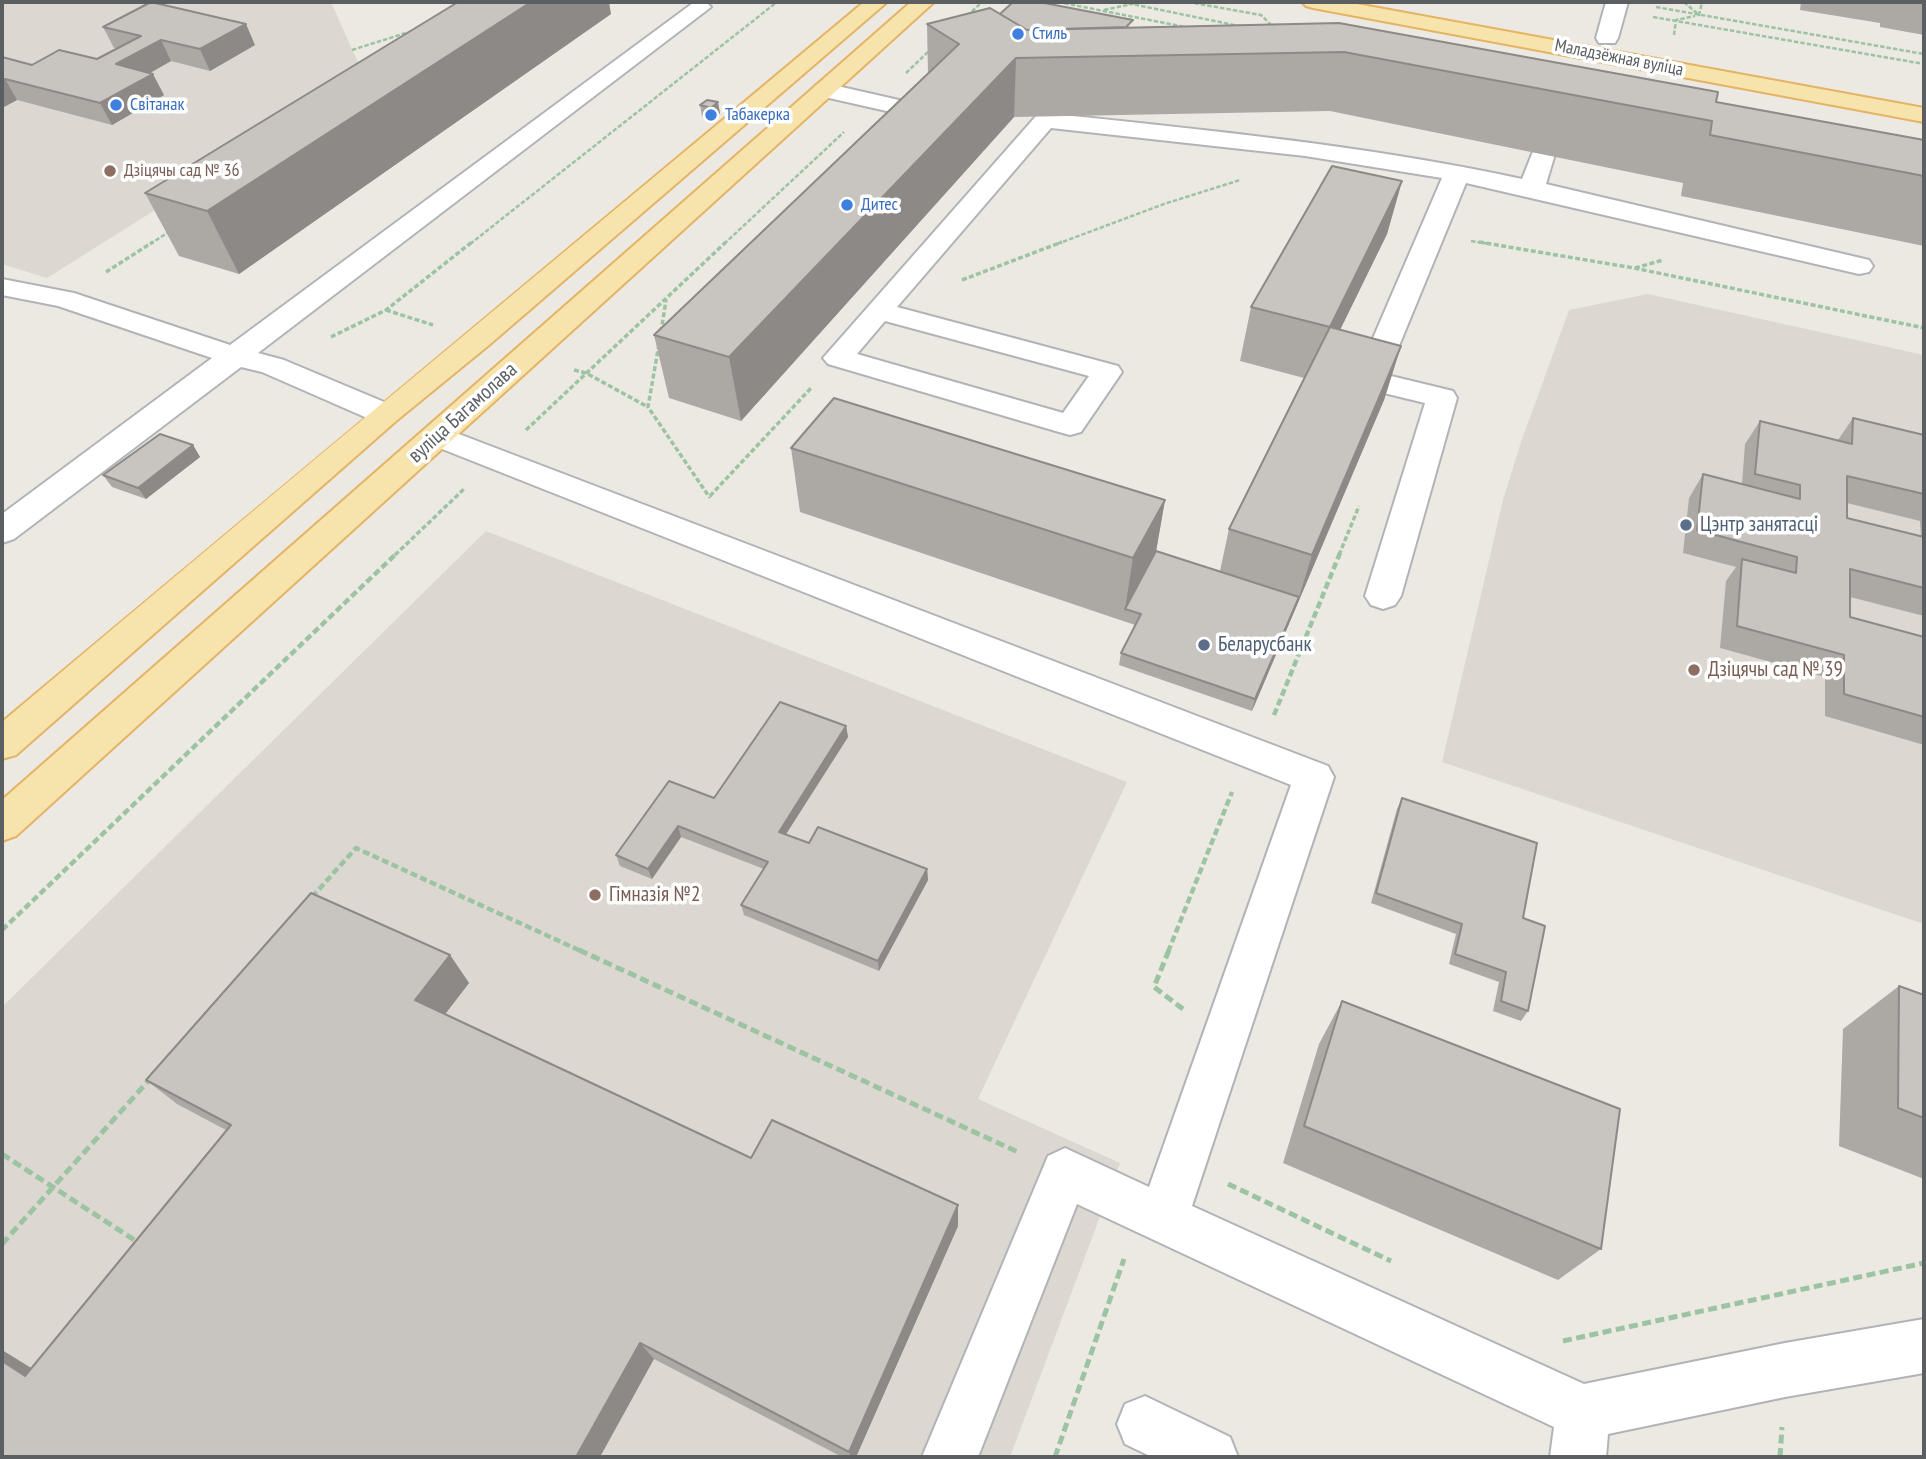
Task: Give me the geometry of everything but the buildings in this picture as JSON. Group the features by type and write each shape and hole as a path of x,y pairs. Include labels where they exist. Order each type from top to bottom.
{"main road":[{"name":"вуліца Багамолава","path":"2,744 385,414 479,340 876,2"},
{"name":"вуліца Багамолава","path":"2,824 923,2"},
{"name":"Маладзёжная вуліца","path":"1313,2 1572,60 1924,115"},
{"name":"Маладзёжная вуліца","path":"1408,2 1924,94"},
{"path":"385,414 438,436"}],"lane":[{"path":"1607,38 1616,6"},
{"path":"2,531 700,8"},
{"path":"824,90 913,110"},
{"path":"879,311 1107,372 1070,425 838,358 1045,120 1313,148 1457,173 1532,188 1733,239 1859,266"},
{"path":"1532,188 1543,154"},
{"path":"1383,596 1442,398 1370,380 1457,173"},
{"path":"2,287 64,299 234,356 274,366 385,414"},
{"path":"438,436 1314,777 1183,1162 1153,1214"},
{"path":"950,1457 1065,1173 1153,1214 1580,1435 1785,1370 1924,1346"},
{"path":"1144,1424 1210,1457"}],"path":[{"path":"1058,2 1189,28"},
{"path":"1122,2 1242,26"},
{"path":"1103,11 1140,2"},
{"path":"1188,2 1261,15 1279,34 1267,31"},
{"path":"1684,2 1699,15"},
{"path":"1699,15 1702,2"},
{"path":"1616,6 1924,64"},
{"path":"1652,7 1924,54"},
{"path":"352,50 414,30"},
{"path":"957,282 1164,204 1247,178"},
{"path":"64,299 180,225"},
{"path":"666,299 648,407 710,496 838,358"},
{"path":"310,900 356,848 1065,1173"},
{"path":"2,1244 153,1075"},
{"path":"2,1154 146,1247"},
{"path":"1183,1162 1401,1265"},
{"path":"1055,1457 1153,1214"},
{"path":"1559,1342 1924,1263"}],"shaded area":[{"name":"Дзіцячы сад № 36","path":"2,2 331,2 365,78 47,278 2,264"},
{"name":"Дзіцячы сад № 39","path":"1648,294 1924,355 1924,924 1442,762 1503,500 1569,310"},
{"name":"Гімназія №2","path":"486,531 1127,782 978,1099 1120,1163 1010,1457 2,1457 2,1007"}],"place":[{"name":"Стиль","path":"1018,34"},
{"name":"Світанак","path":"116,105"},
{"name":"Табакерка","path":"711,115"},
{"name":"Дзіцячы сад № 36","path":"110,171"},
{"name":"Дитес","path":"847,205"},
{"name":"Цэнтр занятасці","path":"1686,525"},
{"name":"Беларусбанк","path":"1204,645"},
{"name":"Дзіцячы сад № 39","path":"1694,670"},
{"name":"Гімназія №2","path":"595,895"}]}
